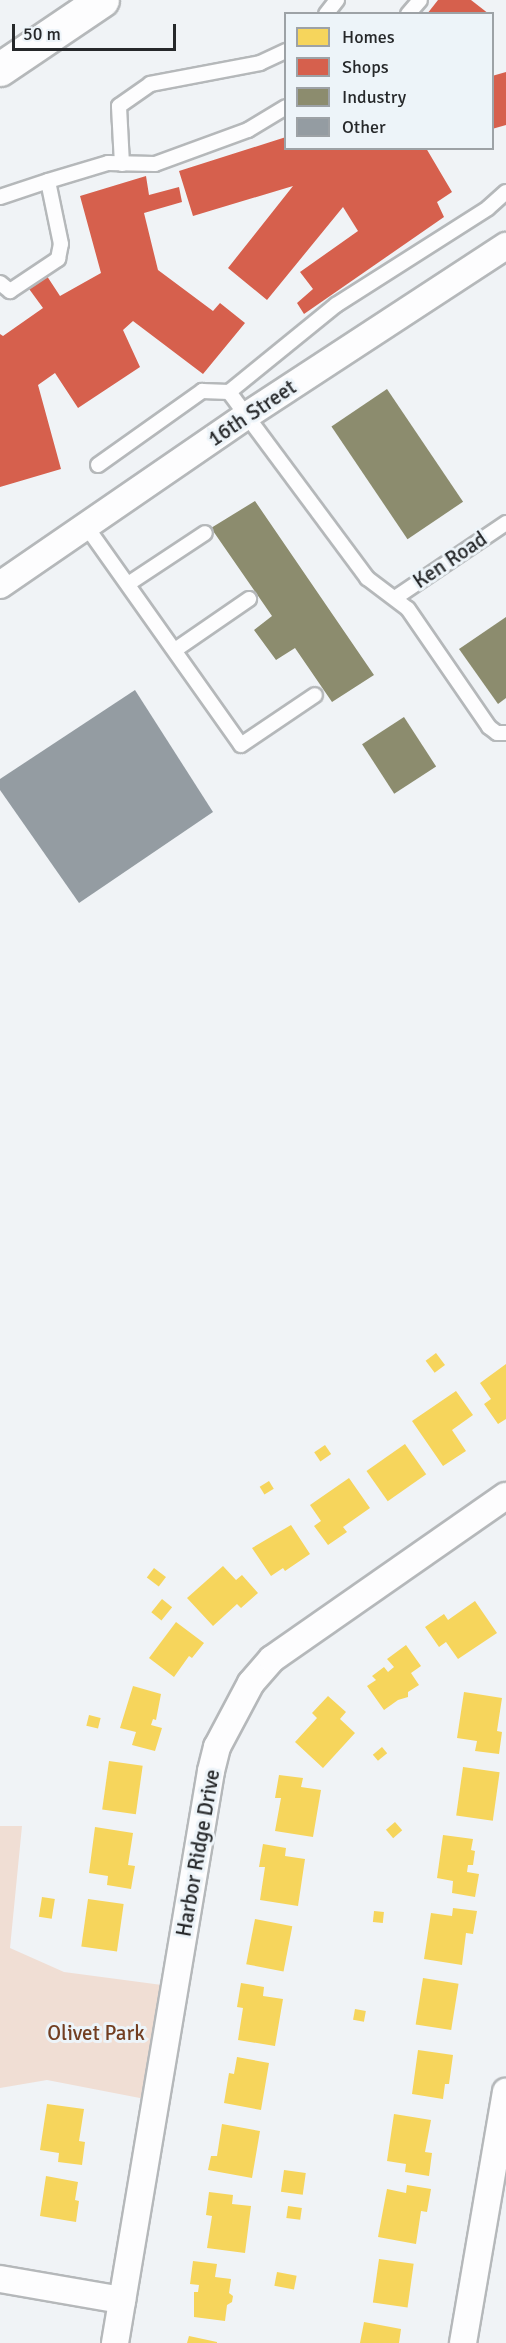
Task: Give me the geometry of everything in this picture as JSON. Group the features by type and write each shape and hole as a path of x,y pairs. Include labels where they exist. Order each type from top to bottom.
{"main road":[{"path":"0,69 102,0"}],"street":[{"name":"16th Street","path":"0,585 246,416 506,246"},
{"name":"Harbor Ridge Drive","path":"115,2343 211,1771 217,1747 252,1683 272,1659 506,1496"},
{"path":"463,2343 506,2092"},
{"path":"0,2279 122,2300"}],"lane":[{"path":"410,12 420,0"},
{"path":"122,164 119,106 150,84 260,63 284,51"},
{"path":"0,197 108,164 155,164 248,130 284,108"},
{"path":"0,283 10,291 58,259 61,244 48,181"},
{"path":"98,465 202,391 229,392 336,305 488,208 506,192"},
{"path":"229,392 367,578 408,609 489,727 497,733 506,733"},
{"name":"Ken Road","path":"395,598 506,523"},
{"path":"86,526 241,745 315,695"},
{"path":"128,584 206,533"},
{"path":"175,650 249,599"}],"green space":[{"name":"Olivet Park","path":"0,1826 22,1826 10,1948 64,1972 162,1985 145,2099 47,2080 0,2088"}],"building: Homes":[{"path":"436,1353 445,1365 435,1373 426,1361"},
{"path":"506,1364 506,1419 498,1424 484,1404 491,1399 480,1383"},
{"path":"456,1391 473,1415 452,1430 466,1451 443,1466 412,1421"},
{"path":"405,1444 426,1474 388,1501 366,1471"},
{"path":"325,1445 331,1454 320,1461 314,1452"},
{"path":"349,1478 370,1508 343,1527 347,1532 328,1545 314,1526 321,1521 310,1505"},
{"path":"269,1481 274,1489 264,1494 260,1487"},
{"path":"291,1525 310,1554 285,1571 283,1568 271,1576 252,1548"},
{"path":"223,1566 236,1580 242,1575 258,1593 241,1608 237,1604 213,1626 187,1598"},
{"path":"154,1568 166,1577 159,1587 147,1578"},
{"path":"162,1599 172,1607 161,1620 151,1612"},
{"path":"475,1601 497,1633 458,1659 446,1642 439,1647 425,1627 444,1614 448,1620"},
{"path":"176,1622 204,1643 192,1658 189,1656 174,1677 149,1658"},
{"path":"406,1645 421,1666 411,1673 419,1685 408,1692 408,1697 398,1700 384,1710 367,1686 376,1680 372,1676 384,1667 388,1672 394,1667 387,1659"},
{"path":"133,1686 161,1694 156,1720 153,1719 151,1725 162,1728 155,1751 132,1745 136,1732 120,1728"},
{"path":"464,1692 502,1698 497,1731 502,1732 499,1754 475,1751 477,1741 457,1738"},
{"path":"328,1696 346,1712 340,1719 355,1733 323,1768 295,1742 317,1718 312,1713"},
{"path":"89,1715 101,1718 98,1729 86,1726"},
{"path":"382,1747 387,1753 378,1761 373,1755"},
{"path":"109,1761 143,1766 136,1814 102,1810"},
{"path":"463,1767 500,1772 493,1821 456,1816"},
{"path":"279,1775 303,1778 301,1787 321,1790 313,1837 275,1831 281,1798 275,1798"},
{"path":"395,1822 402,1830 393,1838 386,1830"},
{"path":"95,1827 133,1833 128,1865 135,1866 131,1889 107,1885 108,1876 89,1873"},
{"path":"443,1835 473,1839 471,1850 475,1851 473,1865 468,1865 467,1872 479,1874 475,1897 452,1893 453,1881 437,1878"},
{"path":"263,1844 286,1848 285,1856 305,1859 298,1906 260,1900 265,1867 259,1867"},
{"path":"42,1897 55,1899 52,1919 39,1917"},
{"path":"88,1899 124,1904 117,1952 81,1947"},
{"path":"453,1908 477,1911 473,1934 466,1933 462,1965 424,1959 431,1913 452,1916"},
{"path":"374,1911 384,1912 383,1923 373,1922"},
{"path":"255,1919 292,1926 284,1971 246,1964"},
{"path":"423,1978 459,1984 451,2030 416,2024"},
{"path":"241,1983 264,1987 263,1996 283,1999 275,2046 238,2040 243,2008 237,2007"},
{"path":"355,2009 366,2011 364,2022 353,2020"},
{"path":"418,2050 453,2055 449,2084 445,2084 443,2099 412,2094"},
{"path":"237,2057 269,2063 261,2110 224,2103 229,2073 234,2074"},
{"path":"47,2104 84,2109 79,2141 85,2142 82,2165 58,2162 59,2153 40,2150"},
{"path":"394,2114 431,2120 425,2152 432,2153 429,2176 405,2172 406,2164 387,2161"},
{"path":"222,2124 260,2131 252,2178 208,2170 211,2156 217,2156"},
{"path":"284,2170 306,2173 303,2195 281,2192"},
{"path":"46,2176 78,2182 75,2200 79,2201 76,2222 40,2216"},
{"path":"407,2185 431,2189 427,2212 421,2211 416,2244 378,2237 387,2189 406,2193"},
{"path":"209,2192 233,2195 232,2204 251,2206 245,2253 207,2248 212,2216 206,2215"},
{"path":"288,2206 302,2208 300,2220 286,2218"},
{"path":"379,2259 414,2264 408,2307 373,2303"},
{"path":"193,2261 217,2264 215,2277 231,2279 229,2293 233,2296 232,2302 227,2305 225,2321 194,2317 194,2292 198,2292 199,2285 190,2284"},
{"path":"277,2272 297,2276 294,2290 274,2286"},
{"path":"364,2322 401,2329 399,2343 360,2343"},
{"path":"189,2336 217,2342 217,2343 187,2343"}],"building: Shops":[{"path":"438,0 471,0 486,12 429,12"},
{"path":"506,72 506,125 494,128 494,75"},
{"path":"284,138 284,150 427,150 452,192 437,202 444,217 304,314 297,303 313,289 300,272 358,231 343,207 267,300 228,268 293,186 193,216 179,171"},
{"path":"146,176 149,195 179,187 182,202 144,213 158,270 213,311 220,303 245,323 203,374 133,321 123,330 140,367 78,408 55,373 38,385 61,469 0,487 0,334 3,336 43,308 24,282 43,270 60,296 101,273 80,196"}],"building: Industry":[{"path":"387,389 463,502 408,539 331,426"},
{"path":"255,501 374,675 332,702 295,648 276,660 254,630 272,616 211,528"},
{"path":"506,617 506,698 498,704 459,649"},
{"path":"404,717 436,766 394,794 362,744"}],"building: Other":[{"path":"135,690 213,812 79,903 0,790 0,779"}]}
